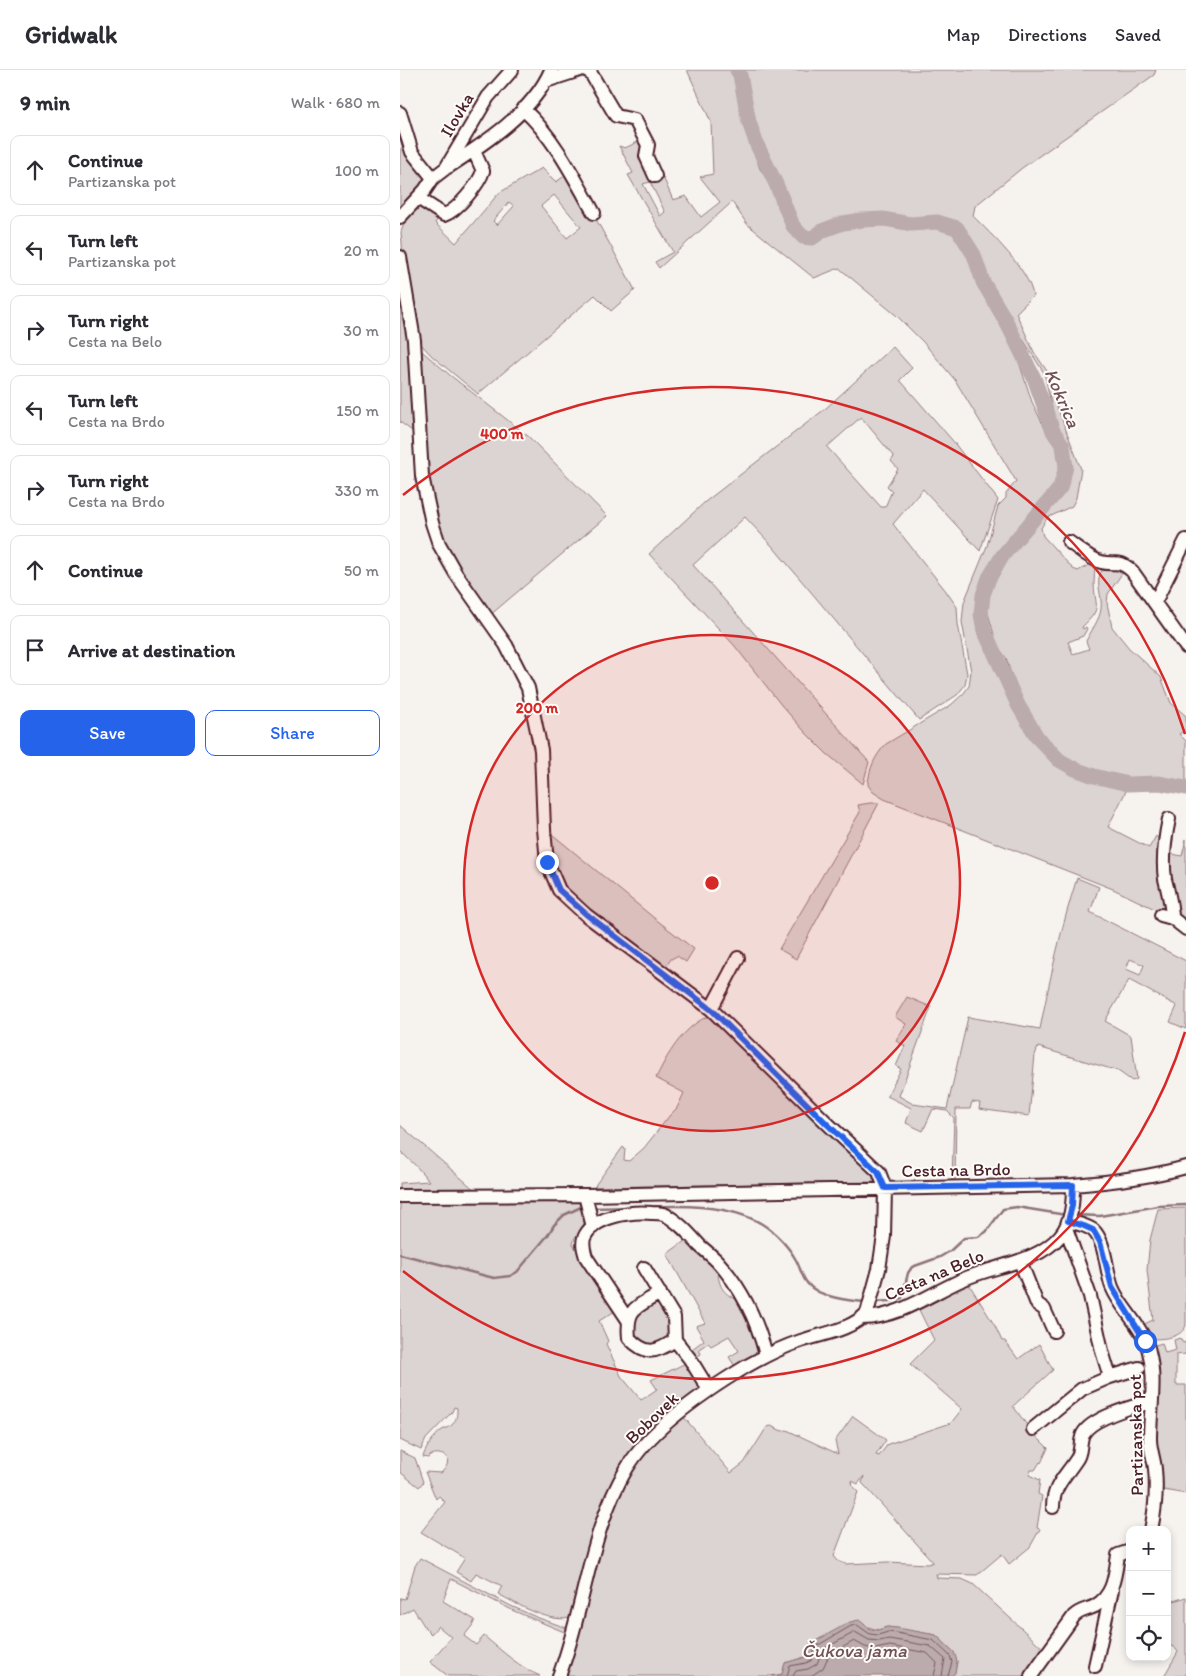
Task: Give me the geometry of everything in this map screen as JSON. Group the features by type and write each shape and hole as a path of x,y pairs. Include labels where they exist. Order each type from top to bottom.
{"street":[{"name":"Ilovka","path":"400,219 433,178 446,168 488,97 512,70"},
{"path":"446,168 496,135 523,109 549,76 580,70"},
{"path":"586,70 590,72 616,116 635,120 648,145 646,156 655,176"},
{"path":"523,109 536,123 568,167 594,213"},
{"path":"400,113 412,152 433,178"},
{"path":"418,198 444,216 451,213 481,180 484,171 474,151"},
{"name":"Cesta na Brdo","path":"400,257 414,340 422,476 432,522 440,544 456,574 506,645 528,688 541,750 547,862 559,890 586,914 712,1010 878,1172 885,1188 1104,1183 1186,1167"},
{"path":"1154,602 1186,540"},
{"path":"1069,542 1102,563 1118,562 1132,571 1186,647"},
{"path":"1169,819 1165,835 1165,876 1172,909 1166,917 1186,929"},
{"path":"712,1010 738,958"},
{"name":"Cesta na Belo","path":"885,1188 883,1252 873,1293 865,1314 875,1318 916,1303 963,1279 1020,1261 1049,1246 1060,1236 1067,1225 1072,1206 1073,1185"},
{"path":"400,1196 587,1204 885,1188"},
{"path":"587,1204 594,1227"},
{"path":"628,1320 586,1257 582,1246 584,1237 594,1227 618,1214 640,1212 664,1214 686,1230 717,1261 735,1284 748,1303 759,1327 766,1355"},
{"path":"1067,1225 1090,1296 1102,1351 1110,1377"},
{"name":"Partizanska pot","path":"1067,1225 1084,1226 1093,1230 1100,1242 1112,1287 1145,1341 1152,1364 1154,1388 1151,1401 1150,1442 1156,1484 1151,1526"},
{"path":"1020,1261 1037,1304 1044,1309 1054,1332"},
{"path":"644,1268 674,1317 675,1340 708,1390"},
{"path":"660,1293 632,1311 628,1320 629,1338 637,1346 647,1351 660,1350 675,1340"},
{"name":"Bobovek","path":"559,1676 572,1643 603,1522 614,1493 627,1468 654,1435 708,1390 766,1355 797,1342 848,1326 865,1314"},
{"path":"1033,1429 1082,1389 1110,1377 1140,1368"},
{"path":"1053,1507 1055,1490 1079,1458 1082,1437 1086,1429 1112,1414 1151,1401"},
{"path":"1095,1666 1113,1588 1118,1555 1126,1552"},
{"path":"1031,1676 1078,1611 1094,1607 1113,1588"}],"shaded area":[{"path":"687,70 732,70 741,99 743,122 760,169 774,188 785,222 803,240 821,239 829,232 849,224 863,222 923,230 937,227 954,231 972,257 981,291 1016,353 1032,402 1050,439 1058,449 1060,457 1060,474 1055,489 1030,520 997,555 985,576 977,605 976,618 1003,683 1036,743 1058,763 1085,778 1099,783 1128,787 1108,827 1149,848 1156,836 1160,840 1169,905 1163,913 1113,889 884,799 873,792 868,785 873,763 886,744 951,705 969,686 971,671 962,622 964,602 987,546 998,506 1006,498 1006,494 1016,481 955,380 923,342 897,316 839,268 814,278 747,224 732,202 659,268 655,262 673,252 628,175 633,173 619,146 625,148 642,140 654,181 663,177 673,200 686,196 701,217 720,202 700,177 713,174 711,122","holes":["650,182 665,212 660,216 643,184"]},
{"path":"743,70 1156,70 1154,75 1022,168 975,206 973,216 1009,253 1025,275 1030,286 1033,296 1016,313 1034,352 1049,374 1054,399 1081,469 1076,498 1072,506 1047,518 1041,528 1043,536 1073,569 1078,571 1095,563 1095,611 1082,627 1087,629 1083,636 1068,642 1073,654 1089,649 1086,641 1101,609 1099,579 1102,570 1119,570 1123,572 1108,594 1107,603 1112,627 1129,648 1161,677 1171,703 1186,716 1186,730 1179,734 1186,741 1186,785 1168,780 1122,780 1089,768 1081,768 1067,761 1054,750 1034,724 1017,691 1006,658 997,645 986,606 999,564 1065,487 1072,468 1065,440 1055,420 1044,373 1009,317 999,307 986,281 976,254 961,228 952,221 907,219 885,214 841,221 813,234 807,233 797,225 771,158 756,130"},
{"path":"406,142 420,164 424,183 420,192 400,213 400,150"},
{"path":"542,168 556,182 570,172 635,290 611,311 595,295 478,394 432,356 417,340 404,267 401,232 408,213 423,203 441,215 435,223 456,243 499,193","holes":["554,195 581,227 567,238 541,206","509,202 514,206 497,225 493,221"]},
{"path":"400,275 409,317 416,434 400,422"},
{"path":"417,347 528,436 607,516 489,616 442,542 429,495"},
{"path":"893,347 912,368 900,380 952,440 998,500 980,551 923,489 893,524 957,607 958,624 967,674 965,685 957,695 919,720 773,547 745,517 693,565 869,762 863,784 826,753 806,733 734,645 649,554 705,502 825,409","holes":["861,417 894,457 891,461 898,469 887,486 892,491 885,507 881,507 827,447"]},
{"path":"879,803 796,959 779,949 860,812 858,805"},
{"path":"547,830 694,949 686,962 677,956 671,959 664,969 571,896 555,873"},
{"path":"1186,839 1186,924 1175,914 1167,853 1182,856"},
{"path":"1077,878 1099,887 1090,912 1186,961 1186,1029 1170,1022 1177,1006 1129,980 1105,1021 1131,1036 1137,1079 1132,1081 1118,1071 1038,1047 1035,1055 1029,1116 979,1109 980,1103 972,1102 970,1109 956,1109 955,1181 952,1180 954,1118 947,1111 933,1109 923,1131 906,1123 911,1108 887,1096 901,1069 896,1066 905,1046 896,1041 906,1024 895,1017 907,997 931,1007 899,1096 913,1104 947,1109 968,1017 1040,1029 1056,953","holes":["1130,959 1144,965 1140,975 1126,969"]},
{"path":"706,1017 715,1019 873,1175 873,1182 595,1187 623,1147 625,1149 624,1160 629,1161 644,1148 677,1108 684,1093 656,1078 676,1043 690,1028"},
{"path":"400,1125 476,1191 400,1192 400,1183 429,1181 400,1151"},
{"path":"578,1199 585,1227 575,1237 573,1244 615,1311 599,1321 608,1341 606,1344 621,1376 641,1400 657,1389 651,1380 690,1361 706,1386 634,1452 574,1616 566,1619 547,1616 515,1603 498,1594 502,1586 476,1573 471,1581 456,1572 465,1558 421,1532 445,1502 439,1496 436,1499 425,1472 441,1473 446,1468 448,1462 447,1457 439,1454 434,1454 428,1458 423,1457 436,1435 452,1425 457,1408 454,1407 452,1412 426,1439 421,1450 400,1440 400,1202"},
{"path":"1186,1208 1186,1325 1181,1333 1176,1335 1151,1339 1142,1325 1153,1320 1147,1270 1150,1240 1158,1209"},
{"path":"689,1238 717,1267 719,1281 724,1291 745,1303 761,1352 736,1368 729,1357 739,1351 729,1336 711,1346 708,1343 699,1349 701,1354 693,1359 689,1353 704,1340 696,1326 705,1323 667,1254"},
{"path":"967,1281 995,1326 1002,1341 1005,1341 1018,1359 1039,1344 1053,1370 1013,1406 1032,1432 1048,1448 1041,1463 1035,1470 1031,1470 1029,1475 1040,1480 1038,1494 1042,1496 1037,1528 1040,1529 1030,1547 1009,1564 1002,1554 977,1575 936,1574 937,1578 962,1579 973,1584 1046,1651 1029,1676 951,1676 955,1672 957,1662 954,1653 936,1635 887,1627 878,1630 865,1626 808,1647 809,1656 785,1663 782,1674 778,1676 564,1676 607,1523 629,1470 660,1435 683,1416 731,1473 744,1463 767,1427 771,1426 782,1431 787,1430 838,1454 835,1441 853,1416 886,1440 876,1455 879,1456 888,1444 951,1423 962,1409 910,1364 934,1340 917,1306","holes":["864,1476 862,1483 865,1486 933,1562 928,1564 888,1562 846,1564 838,1561 834,1556 858,1492 853,1487 852,1481 858,1484"]},
{"path":"658,1298 673,1320 668,1339 650,1347 634,1336 633,1316"},
{"path":"1180,1338 1183,1343 1186,1342 1186,1354 1176,1355 1176,1385 1186,1385 1186,1494 1158,1489 1154,1444 1159,1375 1152,1346 1162,1343 1165,1353 1176,1350 1174,1340"},
{"path":"400,1451 415,1458 423,1482 419,1487 400,1472"},
{"path":"420,1558 511,1606 567,1628 569,1634 514,1611 451,1579 443,1601 475,1620 464,1636 476,1645 484,1636 518,1663 540,1676 448,1676 430,1662 451,1637 438,1626 431,1634 413,1608 400,1615 400,1598 405,1599 415,1566"},
{"path":"1186,1597 1186,1676 1164,1676 1178,1652 1171,1646 1171,1602"}],"water":[{"name":"Čukova jama","path":"859,1620 870,1629 898,1628 936,1635 954,1652 957,1661 955,1673 951,1676 772,1676 782,1674 785,1663 809,1656 808,1647 810,1644 850,1622"}],"waterway":[{"name":"Kokrica","path":"737,70 740,75 749,122 757,145 776,184 793,226 803,237 812,238 824,230 843,223 862,220 884,219 911,224 937,222 957,228 974,255 983,282 1006,321 1034,378 1053,431 1063,446 1066,467 1060,488 1003,555 989,578 983,595 981,614 984,630 1018,705 1037,737 1059,760 1075,769 1094,776 1128,784 1159,783 1186,788"},
{"path":"1074,1215 1100,1216 1158,1206 1186,1205"},
{"path":"592,1208 634,1207"},
{"path":"642,1207 703,1207 749,1217 767,1227 781,1240 793,1255 806,1282 813,1288 835,1298 865,1302"},
{"path":"873,1302 902,1298 908,1273 912,1267 940,1257 950,1251 964,1238 978,1237 986,1232 1003,1209 1017,1207 1066,1215"},
{"path":"400,1254 494,1278 510,1276 517,1272 564,1215 579,1208"}],"route":[{"path":"547,862 559,890 586,914 712,1010 826,1123 855,1148 878,1172 885,1188 1073,1185 1072,1206 1068,1221 1093,1230 1100,1242 1112,1287 1145,1341"}]}
